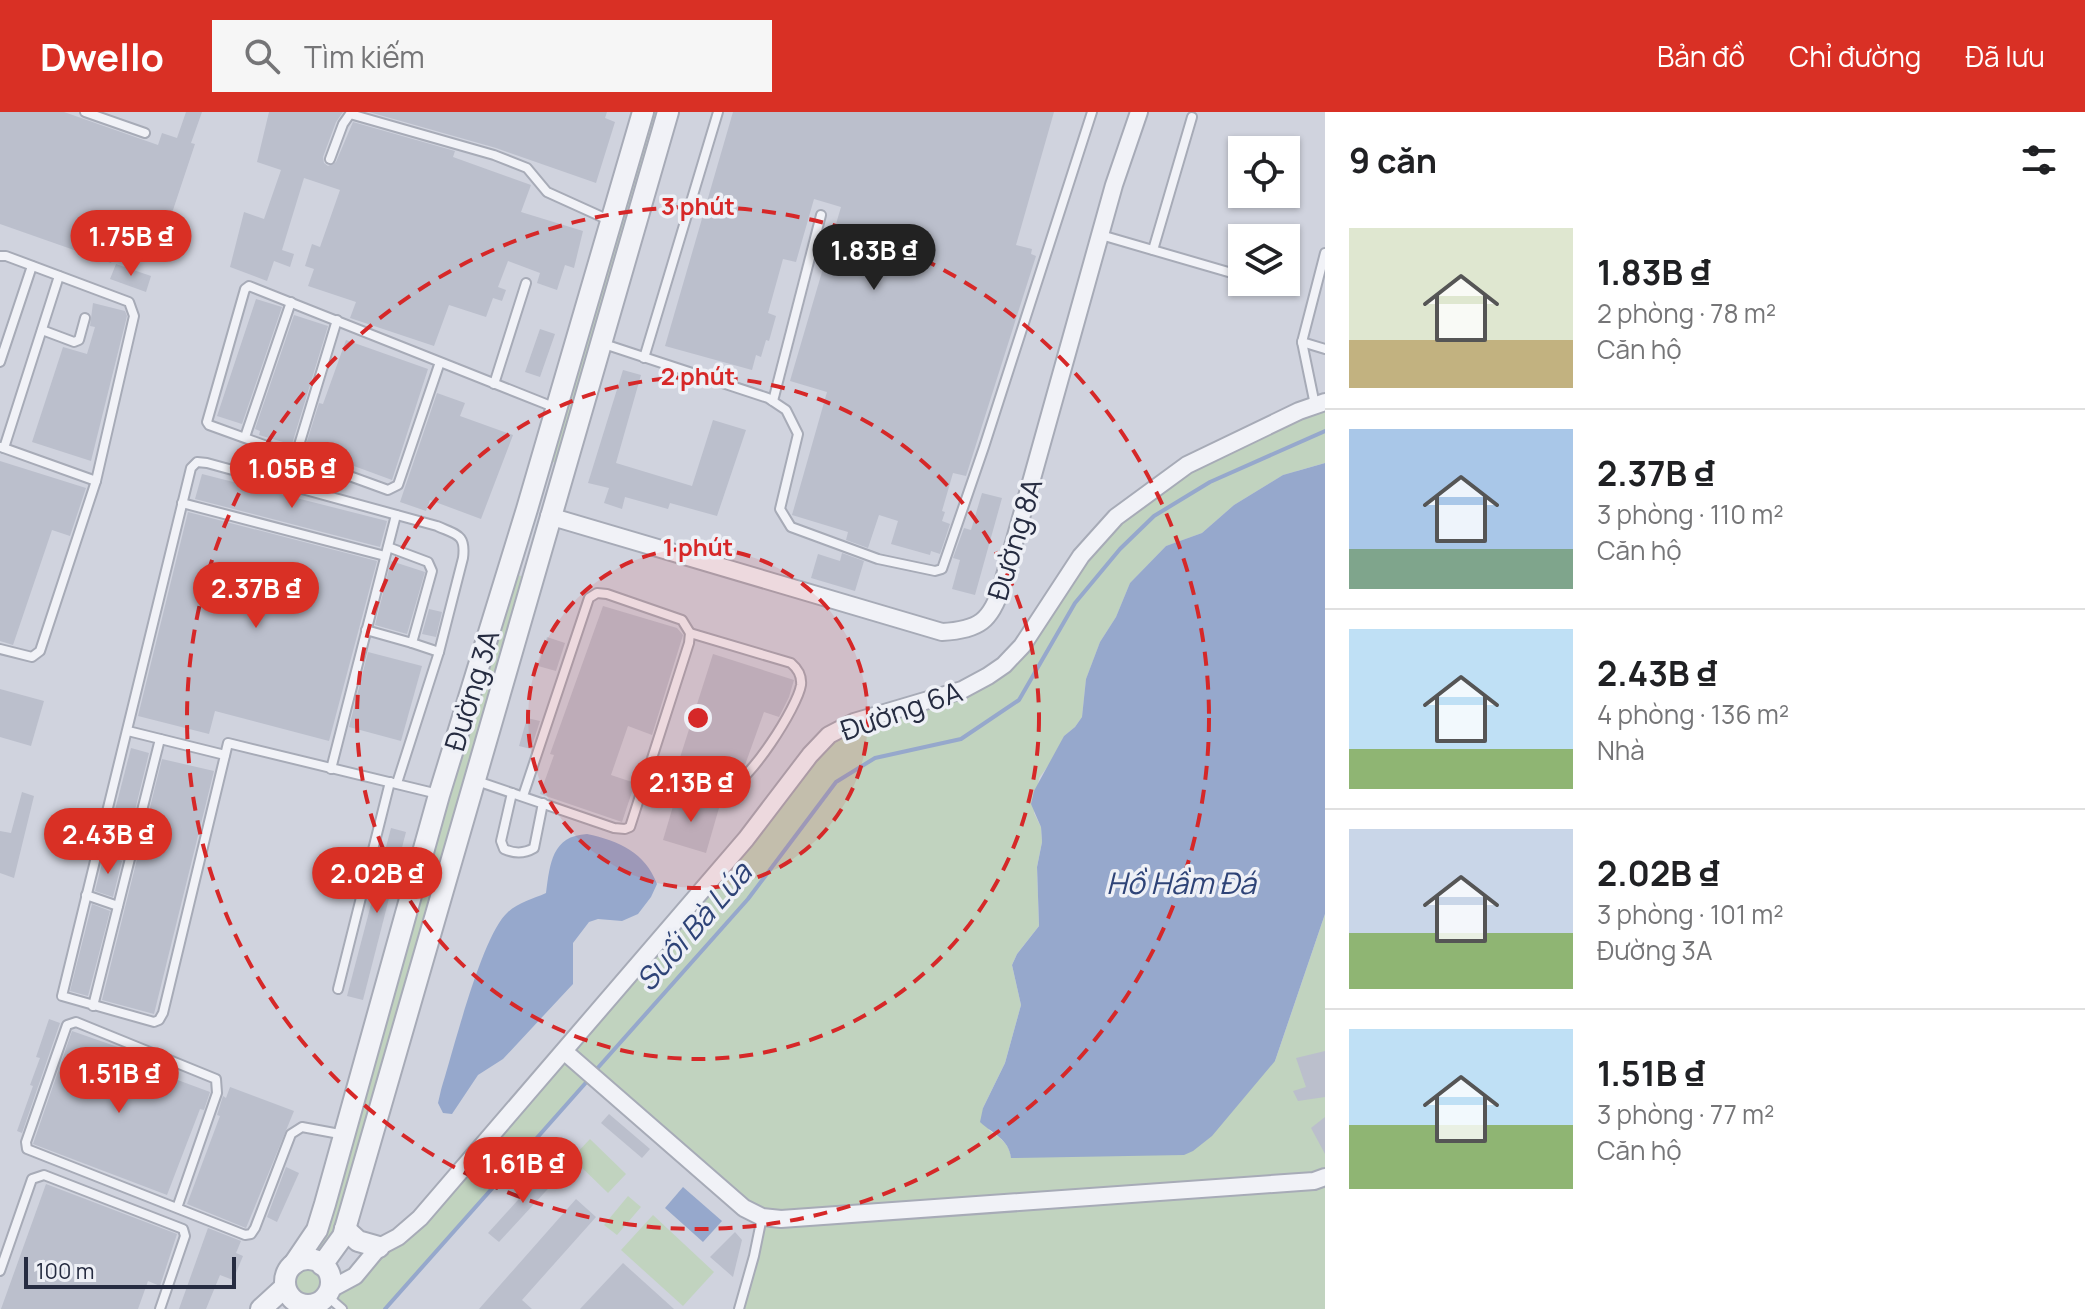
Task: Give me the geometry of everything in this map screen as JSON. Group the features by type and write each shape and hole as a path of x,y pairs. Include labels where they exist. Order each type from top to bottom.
{"street":[{"name":"Đường 3A","path":"294,1264 317,1230 439,795 527,509 643,112"},
{"name":"Đường 3A","path":"322,1265 343,1236 668,112"},
{"name":"Đường 8A","path":"549,516 942,632 964,631 982,623 995,608 1002,586 1139,112"},
{"name":"Đường 6A","path":"332,1298 379,1247 398,1237 420,1218 570,1057 829,735 854,722 962,690 988,676 1022,646 1081,556 1116,517 1187,465 1320,404"},
{"path":"527,509 549,516"},
{"path":"570,1057 744,1208 762,1217 781,1219 1314,1181 1325,1177"},
{"path":"345,1229 358,1241 379,1247"},
{"path":"309,1259 322,1265 329,1274 332,1298 299,1306 285,1287 286,1274 294,1264 309,1259"},
{"path":"261,1309 285,1287"}],"lane":[{"path":"85,112 145,133"},
{"path":"644,358 718,112"},
{"path":"601,343 773,401 786,410 798,434 780,509 791,527 878,559 935,571 942,569 1092,112"},
{"path":"330,159 350,114 494,155 527,168 547,192 612,221"},
{"path":"1153,250 1192,117"},
{"path":"773,401 821,215"},
{"path":"1101,235 1228,272"},
{"path":"1320,404 1302,342 1325,253"},
{"path":"0,256 129,302 134,316 96,481 40,651 32,657 0,649"},
{"path":"0,362 32,266"},
{"path":"59,276 2,448 96,481"},
{"path":"494,384 526,283"},
{"path":"440,362 394,489 388,490 209,425 207,419 245,289 254,287 556,408"},
{"path":"245,437 291,302"},
{"path":"42,330 74,342 79,340 85,318"},
{"path":"296,455 337,320"},
{"path":"1302,342 1325,349"},
{"path":"338,989 394,782 439,652 465,545 461,536 437,526 197,462 191,468 182,503 62,996 154,1022 159,1020 227,746 232,742 331,769 394,782 439,795"},
{"path":"182,503 428,562 431,566 412,643"},
{"path":"331,769 396,515"},
{"path":"523,796 589,598 597,593 682,620 690,633 791,663 800,673 801,684 789,717 735,785 720,788 648,772"},
{"path":"366,630 439,652"},
{"path":"474,779 614,828 630,827 690,633"},
{"path":"128,731 225,755"},
{"path":"93,1006 160,739"},
{"path":"512,793 501,841 504,849 512,853 534,848 543,803"},
{"path":"98,846 131,856"},
{"path":"86,895 118,906"},
{"path":"177,1208 217,1093 216,1079 76,1022 67,1025 26,1142 27,1149 245,1235 251,1234 291,1134 302,1127 345,1135"},
{"path":"0,1271 32,1179 44,1175 183,1229 185,1236 160,1309"},
{"path":"739,1309 762,1217"}],"shaded area":[{"path":"0,112 1325,112 1325,431 758,1221 735,1309 0,1309"}],"green space":[{"path":"651,112 660,112 557,463 549,461"},
{"path":"1325,407 1325,463 1283,475 1234,505 1202,533 1166,546 1130,583 1116,617 1100,642 1086,679 1082,717 1064,736 1054,758 1039,778 1034,813 1041,827 1042,842 1037,867 1039,926 1012,965 1021,1005 1005,1063 983,1108 989,1130 1006,1144 1011,1157 1275,1061 1325,914 1325,1309 742,1309 764,1223 754,1209 595,1073 385,1309 346,1309 334,1298 339,1279 337,1274 381,1252 833,738 991,680 1085,558 1120,520 1190,469"},
{"path":"516,574 523,577 335,1233 320,1254 312,1252"},
{"path":"590,1139 626,1174 608,1193 572,1158"},
{"path":"628,1196 641,1207 617,1235 604,1225"},
{"path":"653,1215 714,1272 683,1306 621,1250"},
{"path":"308,1268 318,1272 322,1282 318,1292 308,1296 298,1292 294,1282 298,1272"}],"water":[{"name":"Hồ Hầm Đá","path":"1325,463 1325,914 1275,1061 1212,1136 1184,1155 1011,1158 1004,1141 980,1122 983,1108 1005,1063 1021,1005 1012,965 1039,926 1037,867 1042,842 1041,827 1031,804 1034,791 1064,736 1082,717 1086,679 1100,642 1116,617 1130,583 1166,546 1202,533 1234,505 1283,475"},
{"path":"587,834 620,844 638,856 657,884 651,897 638,914 622,921 598,919 589,922 573,943 573,984 503,1059 478,1075 452,1114 443,1113 438,1103 453,1049 469,995 498,924 521,903 546,893 555,853 566,840"},
{"path":"683,1187 722,1221 703,1242 665,1208"}],"building":[{"path":"0,112 64,112 158,145 162,133 177,138 186,112 202,112 191,143 195,144 159,252 120,239 111,263 0,224"},
{"path":"269,112 343,112 323,157 328,166 336,162 353,122 455,151 453,157 531,185 521,212 583,231 574,268 565,265 557,290 537,283 540,273 508,261 498,287 506,290 502,301 493,298 486,317 449,305 434,346 350,318 356,302 308,286 314,269 305,266 312,244 320,247 340,190 304,178 282,250 294,254 290,267 274,261 267,281 230,267 244,212 264,219 281,170 257,162"},
{"path":"369,112 607,112 605,118 615,122 596,183 496,148"},
{"path":"733,112 1054,112 1016,245 1032,249 1031,254 1036,256 966,476 953,473 942,511 945,512 942,521 950,524 940,554 931,551 930,555 891,544 898,521 879,515 868,548 846,540 848,532 792,515 827,392 790,381 841,207 814,199 796,262 783,259 768,313 776,316 769,341 766,340 761,357 756,355 752,370 665,346"},
{"path":"116,264 151,276 146,292 110,279"},
{"path":"256,299 282,307 242,424 217,416"},
{"path":"93,303 125,311 127,316 91,461 32,442 63,347 87,354 95,327 90,326"},
{"path":"294,315 328,326 290,444 259,435 260,431 255,429"},
{"path":"540,329 555,334 540,377 525,372"},
{"path":"346,340 428,369 392,480 305,448 319,403 323,404"},
{"path":"623,370 641,375 616,463 692,486 713,420 746,430 717,516 670,503 668,509 625,497 622,509 604,503 609,488 588,483"},
{"path":"437,393 465,403 460,416 513,435 481,519 430,500 426,511 400,502"},
{"path":"0,461 86,488 70,536 52,530 13,645 0,641"},
{"path":"202,474 387,521 380,547 195,499"},
{"path":"982,493 1002,498 975,595 952,589 960,560 953,558 964,528 971,530"},
{"path":"188,512 377,561 329,741 215,711 209,734 138,716"},
{"path":"842,553 864,561 855,591 811,578 818,554 840,561"},
{"path":"391,561 425,572 407,634 375,625"},
{"path":"603,606 677,628 683,635 652,735 628,726 611,775 635,783 622,822 540,794 554,755 550,754"},
{"path":"429,609 442,612 436,637 422,634"},
{"path":"547,637 565,643 556,671 538,666"},
{"path":"368,652 422,666 401,741 349,727"},
{"path":"713,654 794,680 779,717 764,712 745,765 739,764 734,775 727,780 677,767"},
{"path":"0,689 44,701 31,746 0,737"},
{"path":"527,718 540,721 531,749 519,746"},
{"path":"131,748 149,753 126,847 107,841"},
{"path":"162,759 214,771 154,1014 102,1000"},
{"path":"22,792 34,796 14,878 0,873 0,831 11,833"},
{"path":"676,796 719,808 706,853 663,840"},
{"path":"391,828 406,832 363,1000 347,996"},
{"path":"104,855 122,861 113,897 95,891"},
{"path":"92,904 110,911 88,996 70,991"},
{"path":"49,1019 60,1023 22,1133 17,1131 33,1086 30,1085 40,1058 36,1057"},
{"path":"72,1031 132,1052 129,1062 210,1092 204,1110 200,1109 167,1195 33,1144"},
{"path":"1325,1051 1325,1097 1298,1101 1293,1091 1306,1087 1296,1058"},
{"path":"230,1087 294,1111 246,1228 187,1204 220,1116 217,1115 223,1096 226,1098"},
{"path":"609,1114 650,1149 642,1158 601,1123"},
{"path":"1325,1117 1325,1154 1311,1128"},
{"path":"286,1167 299,1173 277,1222 267,1217"},
{"path":"546,1169 557,1179 499,1242 488,1233"},
{"path":"46,1184 177,1234 160,1286 148,1281 138,1309 1,1309"},
{"path":"576,1199 596,1217 522,1300 532,1309 479,1309"},
{"path":"208,1228 241,1241 236,1253 243,1256 233,1280 220,1275 206,1309 179,1309"},
{"path":"735,1232 742,1240 733,1277 710,1257"},
{"path":"623,1263 674,1309 580,1309"}],"waterway":[{"name":"Suối Bà Lúa","path":"595,1071 748,899 836,782 875,758 961,739 1019,700 1075,603 1120,549 1154,516 1210,482 1325,431"},
{"name":"Suối Bà Lúa","path":"385,1309 590,1078"}]}
